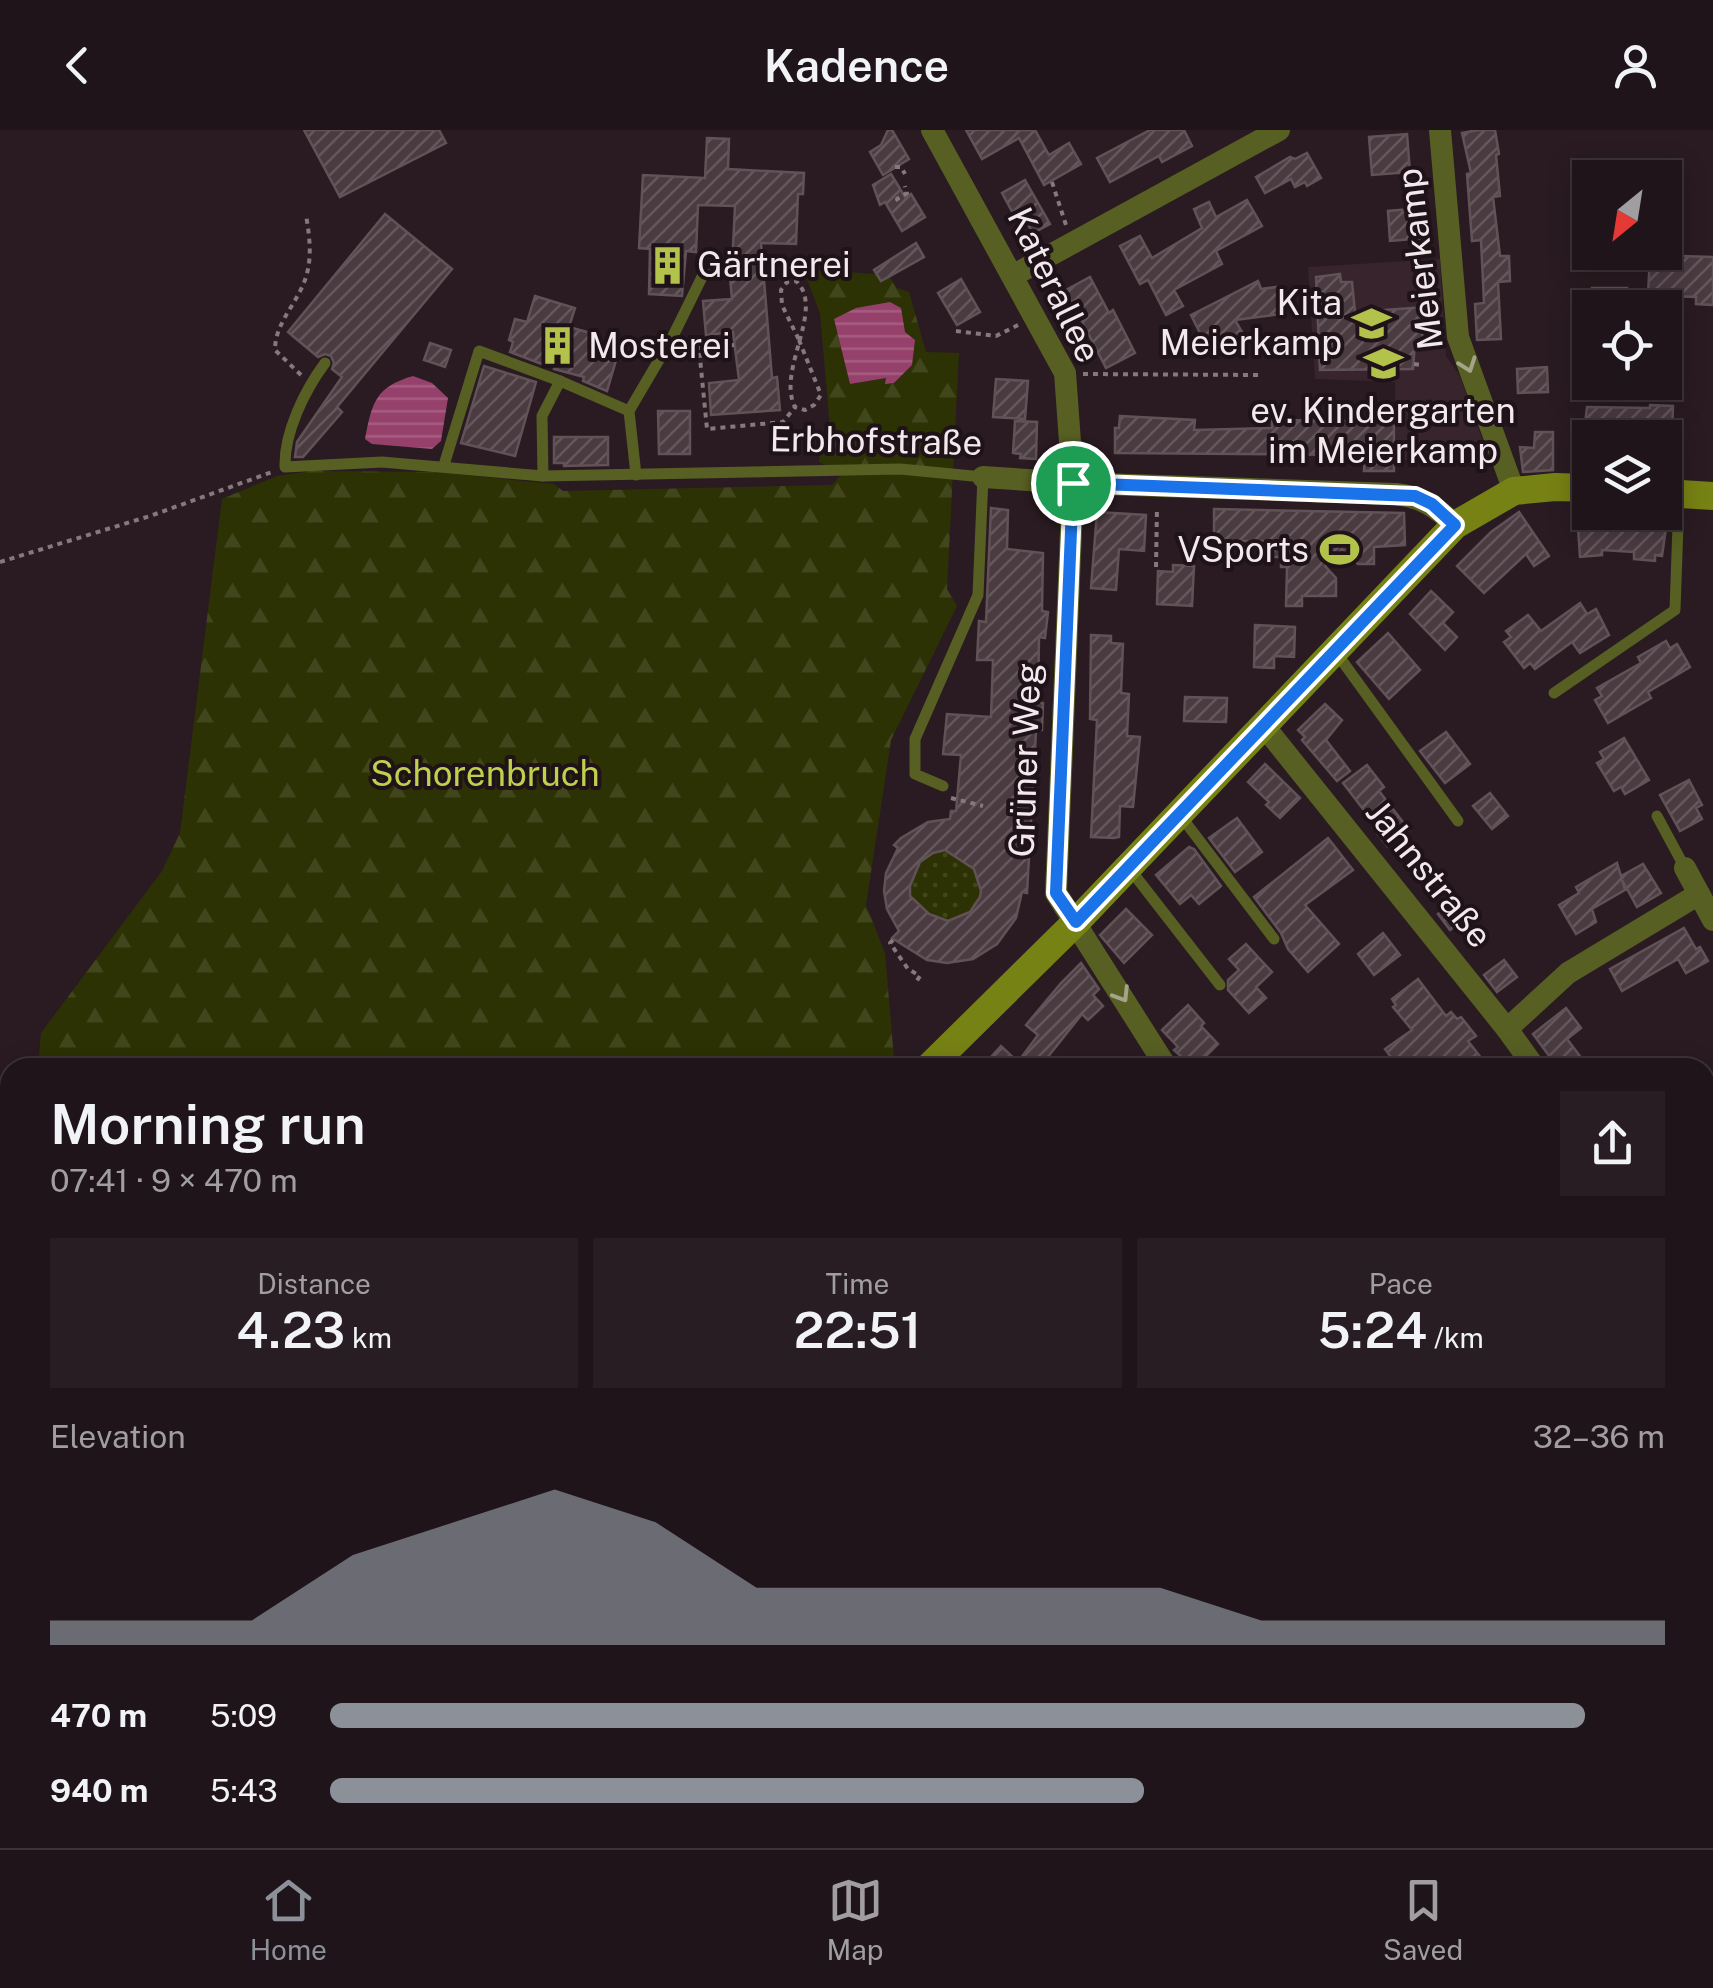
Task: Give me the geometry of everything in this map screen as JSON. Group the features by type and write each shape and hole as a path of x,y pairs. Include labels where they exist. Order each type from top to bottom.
{"main road":[{"path":"938,1058 1129,868 1455,525 1514,490 1572,487"},
{"path":"1682,493 1713,496"}],"street":[{"name":"Katerallee","path":"932,130 1065,373 1073,483"},
{"path":"1014,275 1279,130"},
{"name":"Meierkamp","path":"1440,130 1458,337 1514,490"},
{"name":"Erbhofstraße","path":"984,477 1415,496 1432,504 1455,525"},
{"name":"Grüner Weg","path":"1073,483 1056,893 1162,1058"},
{"name":"Jahnstraße","path":"1264,726 1528,1058"},
{"path":"1686,868 1713,920"},
{"path":"1508,1029 1568,974 1699,894"}],"lane":[{"path":"636,475 629,410 674,336 705,271"},
{"path":"444,465 479,351 629,410"},
{"path":"286,467 285,449 311,382 326,363"},
{"path":"543,476 542,416 560,382"},
{"name":"Erbhofstraße","path":"286,467 338,462 444,465 543,476 900,468 984,477"},
{"path":"943,786 916,774 915,738 978,595 984,477"},
{"path":"1554,694 1675,610 1673,530"},
{"path":"1335,652 1458,821"},
{"path":"1180,815 1274,939"},
{"path":"1657,816 1686,868"},
{"path":"1129,868 1220,985"}],"path":[{"path":"895,167 901,167 905,174"},
{"path":"1052,182 1063,220 1075,242"},
{"path":"898,201 908,193 904,186"},
{"path":"306,215 312,248 304,283 275,334 275,350 311,382"},
{"path":"799,340 788,394 795,407 805,410 821,395 799,340 782,305 781,290 787,282 796,281 806,296 799,340"},
{"path":"956,331 996,336 1034,314"},
{"path":"734,345 699,348 706,429 783,422 795,407"},
{"path":"1414,364 1421,365"},
{"path":"1065,373 1258,376"},
{"path":"0,562 180,506 286,467"},
{"path":"1156,567 1157,485"},
{"path":"1019,672 1063,674"},
{"path":"943,786 956,802 983,806"},
{"path":"894,940 890,943 908,969 920,976 916,982"}],"shaded area":[{"name":"ev. Kindergarten im Meierkamp","path":"1440,259 1446,356 1460,376 1485,447 1480,461 1472,464 1396,459 1395,382 1315,379 1308,267"},
{"path":"890,302 901,308 905,332 915,340 912,365 894,383 885,384 886,378 850,384 834,319 856,308"},
{"path":"413,376 432,383 448,398 441,441 432,449 372,444 365,439 377,398 390,385"}],"green space":[{"name":"Schorenbruch","path":"803,269 888,275 897,288 909,292 926,352 959,353 947,589 957,606 891,740 866,905 885,953 894,1058 39,1058 41,1033 162,871 180,833 222,499 277,476 311,471 434,472 554,484 563,491 832,485 842,474 819,462 822,434 830,428 820,313","holes":["834,319 912,365 894,383 887,378 850,384"]},
{"path":"944,850 962,852 978,875 980,889 970,912 945,920 932,916 910,898 918,867 929,856"}],"building":[{"path":"304,130 439,130 446,143 340,197"},
{"path":"888,130 892,130 909,159 883,175 870,152 881,145"},
{"path":"966,130 1035,130 1049,155 1069,143 1081,164 1044,185 1019,138 982,159"},
{"path":"1150,130 1184,130 1192,146 1162,162 1159,156 1110,182 1097,158"},
{"path":"1495,130 1499,154 1496,155 1500,196 1493,197 1500,256 1509,256 1510,281 1498,282 1501,339 1477,340 1475,304 1484,303 1481,240 1472,241 1467,174 1471,173 1462,133"},
{"path":"1407,134 1410,172 1372,175 1369,137"},
{"path":"707,138 729,139 728,169 804,173 803,194 798,194 796,244 761,243 772,378 777,377 780,410 711,415 709,383 739,380 733,332 706,335 703,301 732,299 729,267 735,206 698,205 696,252 686,251 682,296 649,294 650,249 639,248 643,175 705,178"},
{"path":"1307,153 1321,178 1295,187 1291,179 1265,193 1256,177 1290,157 1295,159"},
{"path":"891,174 905,197 911,194 925,217 902,231 885,202 880,205 873,185"},
{"path":"1025,180 1050,224 1033,233 1022,214 1015,217 1002,193"},
{"path":"1247,200 1262,226 1216,251 1222,264 1174,290 1183,306 1166,315 1148,280 1140,284 1120,246 1140,236 1152,258 1202,228 1194,209 1209,202 1216,217"},
{"path":"1422,208 1424,238 1390,241 1388,211"},
{"path":"385,214 452,269 337,407 342,412 303,457 295,457 297,442 342,377 332,369 331,356 318,357 288,332"},
{"path":"916,243 924,257 881,281 874,270"},
{"path":"1682,256 1713,257 1713,305 1696,304 1696,297 1682,296 1682,290 1648,290 1649,270 1682,270"},
{"name":"Kita Meierkamp","path":"1340,274 1341,282 1352,282 1355,312 1425,307 1426,331 1422,331 1423,343 1415,343 1413,369 1320,370 1316,277"},
{"path":"1090,277 1135,353 1106,368 1066,290"},
{"path":"961,279 980,312 957,325 938,293"},
{"path":"1258,281 1261,289 1277,287 1281,314 1235,320 1242,332 1208,349 1191,315"},
{"path":"1592,288 1627,288 1627,290"},
{"name":"Mosterei","path":"535,296 575,308 569,327 594,334 592,342 619,350 607,391 583,381 584,377 554,369 554,323 542,364 510,352 515,319 527,322"},
{"path":"430,343 451,350 445,367 424,360"},
{"path":"484,366 536,382 515,456 461,443"},
{"path":"1547,367 1548,392 1518,393 1517,369"},
{"path":"996,379 1028,381 1025,419 993,417"},
{"path":"1673,406 1673,420 1585,420 1587,407"},
{"path":"658,411 690,411 690,454 659,454"},
{"path":"1120,416 1195,420 1194,430 1272,428 1272,420 1376,421 1376,416 1394,416 1394,471 1364,471 1365,455 1115,453 1115,428 1119,428"},
{"path":"1015,421 1037,422 1036,459 1020,458 1021,454 1013,453"},
{"path":"1535,432 1553,432 1553,470 1523,472 1520,447 1534,448"},
{"path":"554,437 608,437 608,465 554,463"},
{"path":"991,508 1008,510 1007,549 1043,553 1042,611 1048,612 1045,638 1039,637 1038,702 1043,703 1042,730 1036,731 1027,893 1022,892 1016,918 997,944 973,959 947,963 927,960 892,938 899,931 887,909 886,873 898,848 894,845 901,838 928,822 950,819 951,811 956,811 961,755 943,754 947,714 991,717 993,660 977,660 979,621 986,622","holes":["945,850 974,869 981,891 970,912 948,921 929,914 910,896 920,862 933,853"]},
{"path":"1214,509 1404,513 1405,545 1374,547 1374,564 1358,564 1342,549 1325,566 1336,578 1336,596 1302,596 1302,606 1286,606 1287,567 1281,567 1281,557 1269,557 1269,541 1214,541"},
{"path":"1097,512 1146,515 1144,551 1119,549 1116,590 1091,588"},
{"path":"1519,512 1549,556 1534,566 1526,554 1484,593 1457,566 1491,532"},
{"path":"1578,530 1666,530 1662,556 1655,555 1655,561 1634,559 1634,552 1602,550 1602,555 1580,557"},
{"path":"1173,565 1194,566 1192,606 1157,604 1158,571 1173,572"},
{"path":"1431,591 1453,612 1443,623 1457,637 1445,650 1410,614"},
{"path":"1580,603 1587,614 1596,609 1609,635 1580,653 1572,642 1535,669 1530,663 1524,668 1504,642 1511,637 1506,631 1528,615 1541,631"},
{"path":"1255,625 1295,627 1294,657 1274,656 1274,668 1254,667"},
{"path":"1388,633 1420,670 1389,699 1357,662"},
{"path":"1091,635 1111,636 1111,643 1123,644 1121,693 1129,694 1127,736 1140,737 1133,807 1120,806 1119,837 1114,838 1091,837 1097,720 1090,719"},
{"path":"1666,641 1670,648 1677,644 1690,667 1648,692 1651,698 1608,723 1595,700 1602,696 1597,688 1641,663 1638,657"},
{"path":"1185,697 1227,698 1226,722 1184,721"},
{"path":"1325,704 1342,720 1326,740 1350,771 1337,781 1298,730"},
{"path":"1446,732 1470,764 1445,783 1420,751"},
{"path":"1624,738 1649,780 1625,794 1621,787 1614,791 1597,763 1604,759 1600,752"},
{"path":"1265,764 1300,798 1280,818 1248,782"},
{"path":"1367,765 1384,787 1379,791 1409,830 1387,846 1343,783"},
{"path":"1689,780 1702,805 1696,808 1702,819 1680,831 1660,795"},
{"path":"1490,793 1508,816 1492,829 1473,806"},
{"path":"1237,818 1262,852 1235,872 1209,838"},
{"path":"1328,838 1353,870 1305,905 1339,944 1308,972 1254,897"},
{"path":"1189,847 1221,886 1199,904 1191,895 1180,904 1156,875"},
{"path":"1617,863 1621,876 1643,864 1661,893 1637,907 1622,880 1625,890 1592,909 1596,922 1576,934 1559,905 1579,893 1576,887"},
{"path":"1458,899 1470,915 1450,930 1438,914"},
{"path":"1126,909 1152,935 1124,963 1100,935"},
{"path":"1684,928 1708,961 1686,973 1678,959 1622,991 1610,969"},
{"path":"1383,933 1400,955 1374,975 1358,954"},
{"path":"1246,944 1272,972 1256,987 1266,998 1249,1013 1228,990 1228,980 1239,970 1229,959"},
{"path":"1504,960 1517,977 1497,992 1484,975"},
{"path":"1081,963 1099,989 1093,995 1103,1006 1088,1020 1082,1014 1047,1058 1021,1058 1038,1035 1026,1025"},
{"path":"1418,979 1446,1016 1451,1012 1457,1019 1461,1017 1476,1036 1468,1041 1481,1058 1392,1058 1385,1049 1412,1030 1393,1007 1396,1005 1392,999"},
{"path":"1188,1005 1218,1044 1204,1058 1183,1058 1162,1030"},
{"path":"1566,1008 1581,1028 1567,1039 1581,1058 1551,1058 1533,1034"},
{"path":"1001,1046 1014,1058 990,1058"}],"place":[{"name":"Gärtnerei","path":"667,265"},
{"name":"Kita Meierkamp","path":"1372,323"},
{"name":"Mosterei","path":"558,346"},
{"name":"ev. Kindergarten im Meierkamp","path":"1383,364"},
{"name":"VSports","path":"1339,550"}],"route":[{"path":"1073,483 1415,496 1432,504 1455,525 1076,922 1056,893 1073,483"}]}
